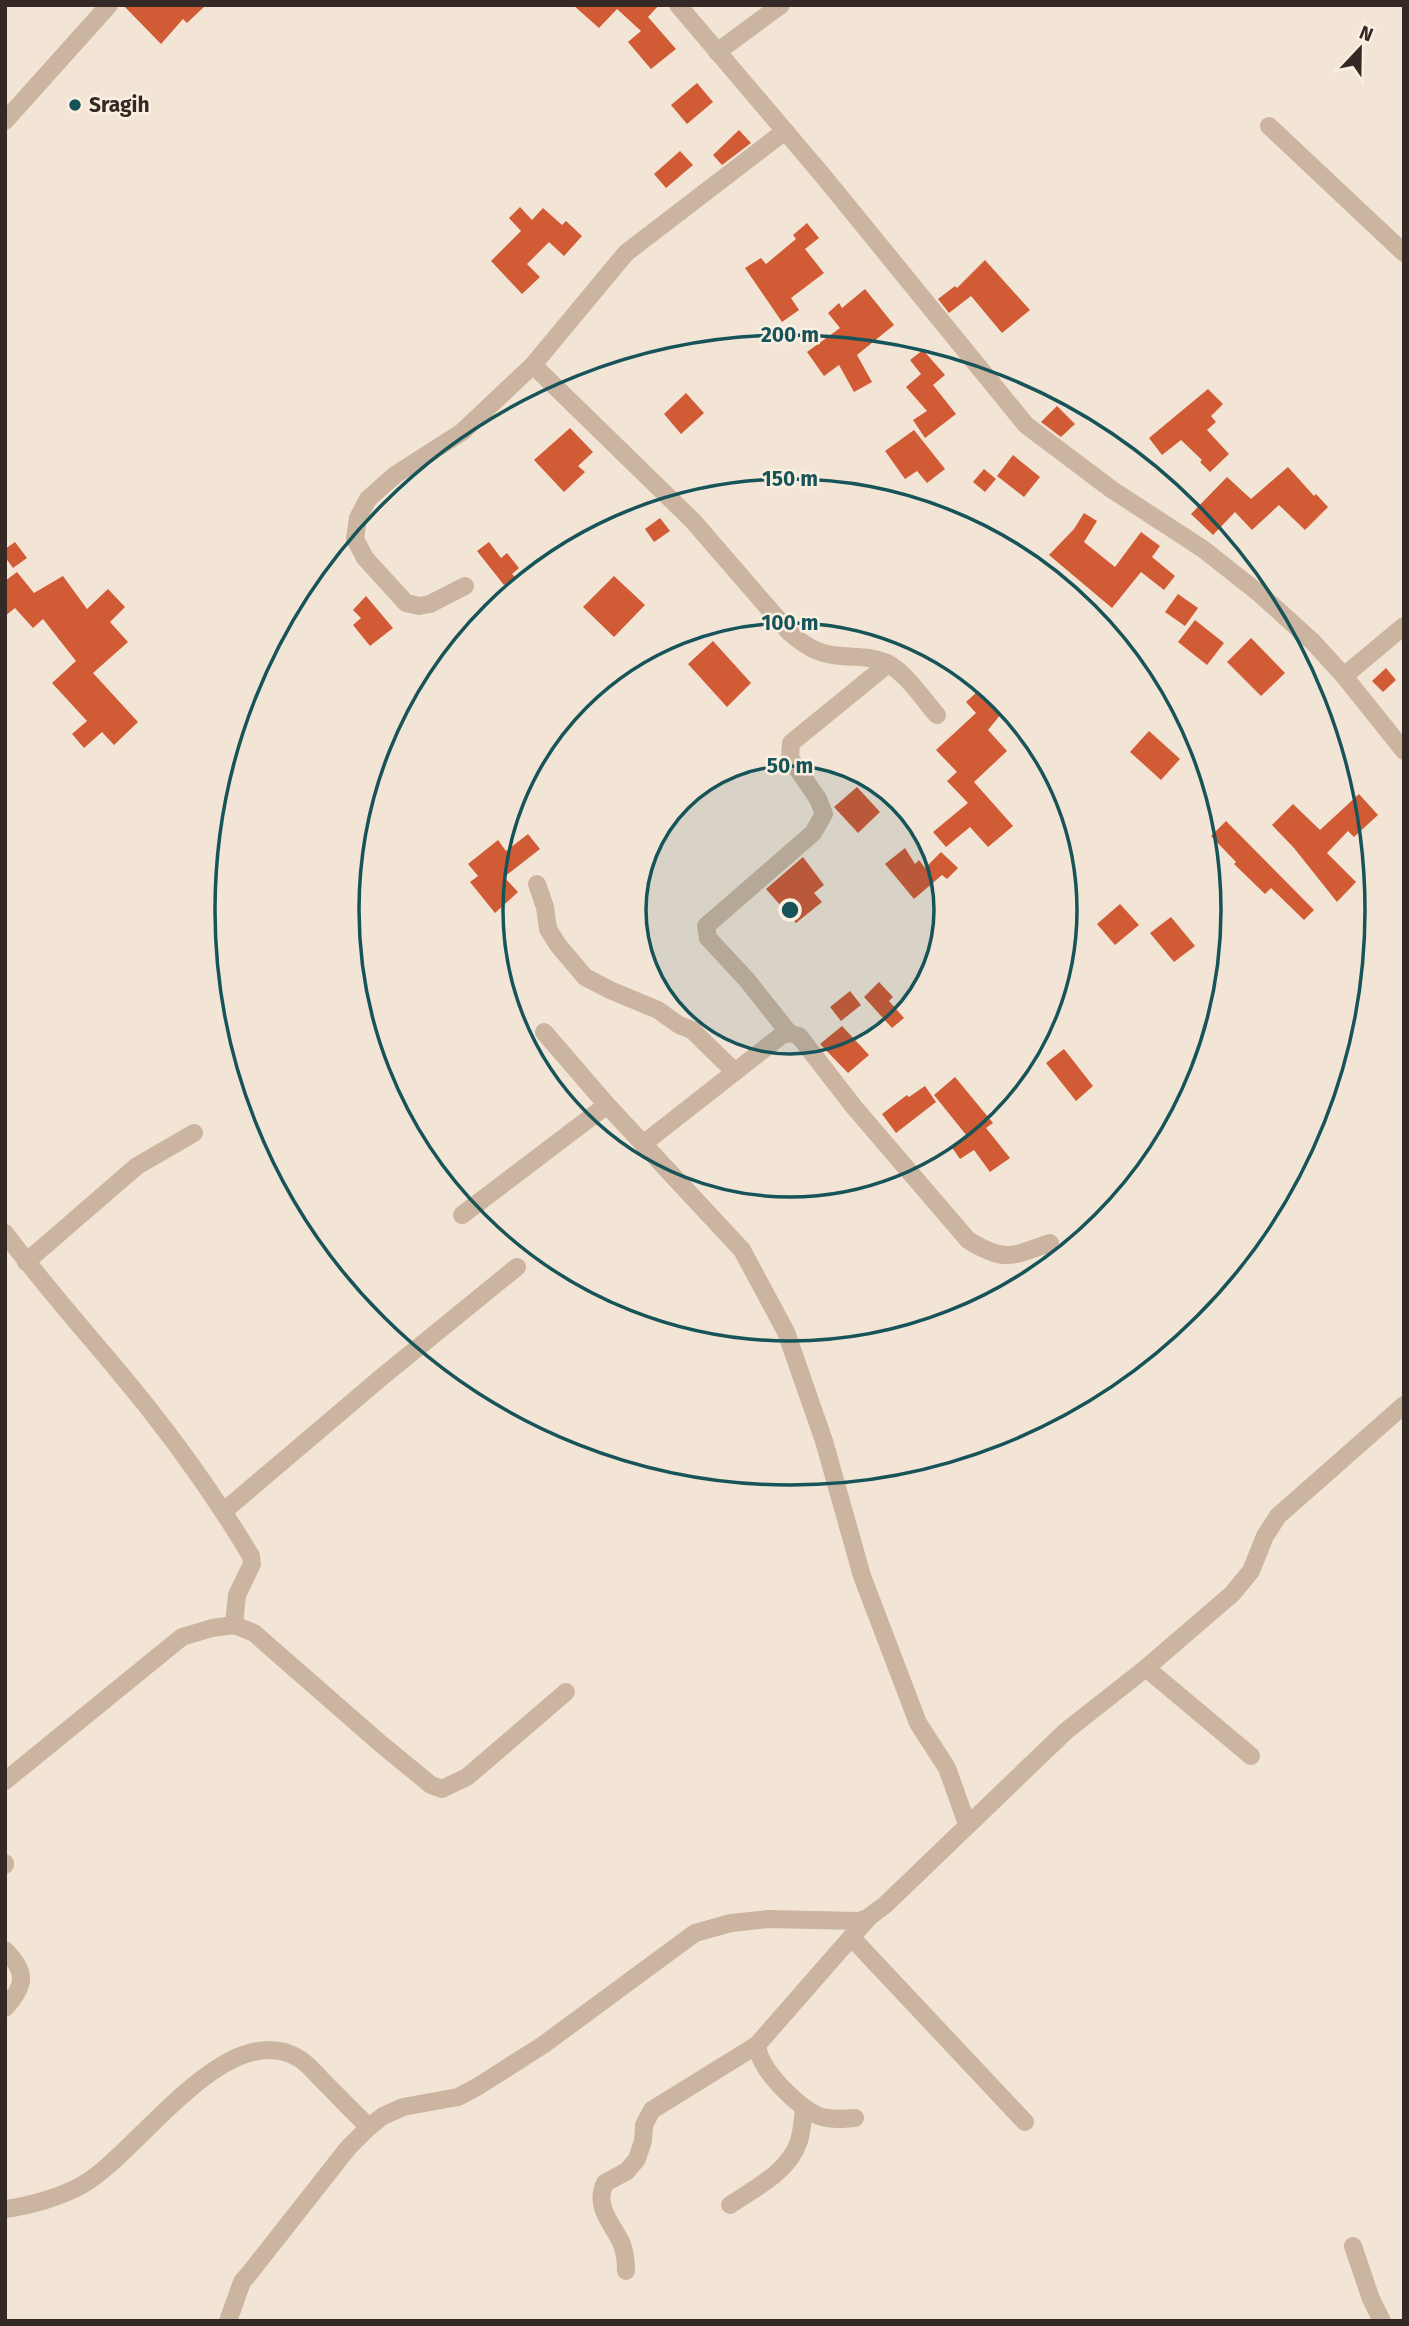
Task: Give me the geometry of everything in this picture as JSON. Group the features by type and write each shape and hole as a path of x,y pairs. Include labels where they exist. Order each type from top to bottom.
{"street":[{"path":"5,121 109,5"},
{"path":"678,5 1026,425 1111,489 1229,569 1313,642 1404,751"},
{"path":"717,52 781,5"},
{"path":"1269,126 1404,253"},
{"path":"465,586 430,604 418,606 406,603 365,558 355,539 358,518 368,499 395,475 463,432 533,365 626,253 785,131"},
{"path":"533,365 693,521 790,633 807,647 831,655 873,658 888,664 897,670 937,715"},
{"path":"1344,676 1404,626"},
{"path":"789,1033 747,979 708,938 706,926 813,833 821,823 824,814 818,799 790,758 791,743 888,664"},
{"path":"537,884 545,907 548,929 585,977 659,1010 692,1030 735,1072"},
{"path":"544,1032 607,1105 742,1250 786,1332 824,1441 871,1603 918,1723 947,1768 967,1824"},
{"path":"643,1144 782,1035 789,1033 799,1036 854,1107 968,1240 983,1250 1011,1257 1050,1242"},
{"path":"462,1215 607,1105"},
{"path":"26,1262 136,1166 194,1133"},
{"path":"5,1233 26,1262 116,1368 224,1511 251,1556 252,1564 237,1595 234,1625"},
{"path":"224,1511 517,1267"},
{"path":"626,2271 622,2244 602,2207 600,2197 605,2183 627,2171 637,2159 643,2141 644,2125 652,2110 757,2045 869,1917 885,1905 1066,1731 1146,1668 1242,1583 1251,1571 1265,1536 1278,1516 1404,1405"},
{"path":"5,1781 182,1637 212,1628 234,1625 254,1633 381,1744 431,1785 442,1789 467,1777 566,1692"},
{"path":"1146,1668 1251,1756"},
{"path":"228,2321 242,2282 348,2148 383,2116 403,2107 458,2096 477,2087 543,2045 695,1933 731,1923 768,1919 845,1922 869,1917"},
{"path":"852,1938 1025,2122"},
{"path":"5,1950 18,1963 22,1976 18,1994 5,2008"},
{"path":"757,2045 762,2061 769,2071 804,2108 821,2116 840,2120 855,2118"},
{"path":"5,2209 81,2186 106,2168 215,2068 256,2051 272,2049 301,2060 369,2127"},
{"path":"730,2205 775,2175 789,2159 799,2141 804,2108"},
{"path":"1353,2246 1371,2299 1382,2321"}],"building":[{"path":"123,5 206,5 187,23 183,19 161,44"},
{"path":"573,5 659,5 648,17 676,49 651,69 628,42 641,31 617,9 599,28"},
{"path":"697,83 713,102 687,124 671,105"},
{"path":"739,130 751,143 722,165 713,155"},
{"path":"680,151 693,165 666,188 654,174"},
{"path":"520,207 532,220 543,208 562,225 566,221 582,236 564,256 549,242 527,264 540,277 522,294 491,261 521,231 509,218"},
{"path":"807,223 819,238 805,249 824,273 791,298 799,310 782,322 745,268 761,258 766,264 796,239 793,235"},
{"path":"985,260 1030,310 1002,333 971,296 949,313 938,299 955,286 957,288"},
{"path":"865,289 894,325 857,355 872,382 854,392 839,365 824,376 807,352 840,328 828,313 839,303 842,308"},
{"path":"923,350 945,375 933,385 956,414 925,438 913,420 927,411 906,387 921,374 910,360"},
{"path":"1208,389 1223,404 1211,416 1216,422 1207,430 1229,454 1210,472 1200,462 1202,460 1181,440 1162,455 1149,438"},
{"path":"686,393 704,413 681,434 664,414"},
{"path":"1057,406 1075,424 1061,437 1041,422"},
{"path":"570,428 593,452 578,466 585,472 564,492 534,460"},
{"path":"914,430 945,469 927,483 917,471 905,479 885,451"},
{"path":"1013,455 1040,477 1024,497 997,476"},
{"path":"1288,467 1314,496 1316,494 1328,507 1305,530 1279,505 1252,530 1235,512 1213,535 1191,514 1227,477 1251,499"},
{"path":"984,469 996,479 985,492 973,482"},
{"path":"1084,513 1097,521 1084,542 1115,567 1141,532 1160,546 1152,557 1175,576 1164,590 1141,572 1112,608 1049,555 1074,529"},
{"path":"660,518 670,531 654,542 645,529"},
{"path":"15,542 27,558 13,568 5,557 5,549"},
{"path":"489,542 501,558 507,553 519,568 512,574 515,577 504,585 477,551"},
{"path":"17,572 34,593 63,576 87,609 108,589 125,607 110,622 128,642 93,673 138,722 114,745 102,732 84,748 72,734 87,721 52,683 76,661 43,619 33,628 15,608 5,616 5,581"},
{"path":"614,576 645,605 614,637 583,607"},
{"path":"1178,594 1198,608 1185,626 1165,612"},
{"path":"366,596 393,628 370,646 353,625 361,618 353,610"},
{"path":"1195,620 1224,643 1207,665 1178,642"},
{"path":"1251,638 1285,673 1261,696 1227,662"},
{"path":"713,641 751,683 727,707 688,664"},
{"path":"1386,668 1396,680 1383,692 1372,681"},
{"path":"978,691 1001,714 988,730 1007,751 974,782 1013,826 988,847 970,827 946,847 933,832 968,803 947,781 957,772 936,750 976,713 966,702"},
{"path":"1149,731 1180,759 1161,780 1130,752"},
{"path":"857,787 880,812 858,833 834,807"},
{"path":"1359,794 1378,815 1354,837 1348,831 1327,853 1356,882 1337,902 1272,825 1293,804 1320,830"},
{"path":"1226,821 1314,910 1304,920 1271,888 1265,894 1234,864 1236,862 1211,836"},
{"path":"528,834 540,849 504,877 518,892 495,913 470,882 478,876 468,864 498,840 506,851"},
{"path":"905,848 915,864 919,860 925,868 941,852 958,868 947,879 942,875 914,899 885,864"},
{"path":"803,857 824,885 814,893 822,902 796,923 766,889"},
{"path":"1120,904 1139,925 1115,945 1097,924"},
{"path":"1171,917 1195,946 1174,962 1150,933"},
{"path":"879,982 893,997 889,1001 904,1018 892,1028 864,997"},
{"path":"850,991 861,1005 841,1021 830,1007"},
{"path":"842,1026 869,1055 848,1073 820,1044"},
{"path":"1064,1049 1093,1086 1076,1101 1046,1063"},
{"path":"955,1077 993,1123 986,1128 1010,1158 990,1172 974,1150 960,1159 951,1146 967,1136 934,1095"},
{"path":"925,1086 936,1102 896,1133 882,1114 907,1095 909,1097"}],"place":[{"name":"Sragih","path":"75,105"}]}
